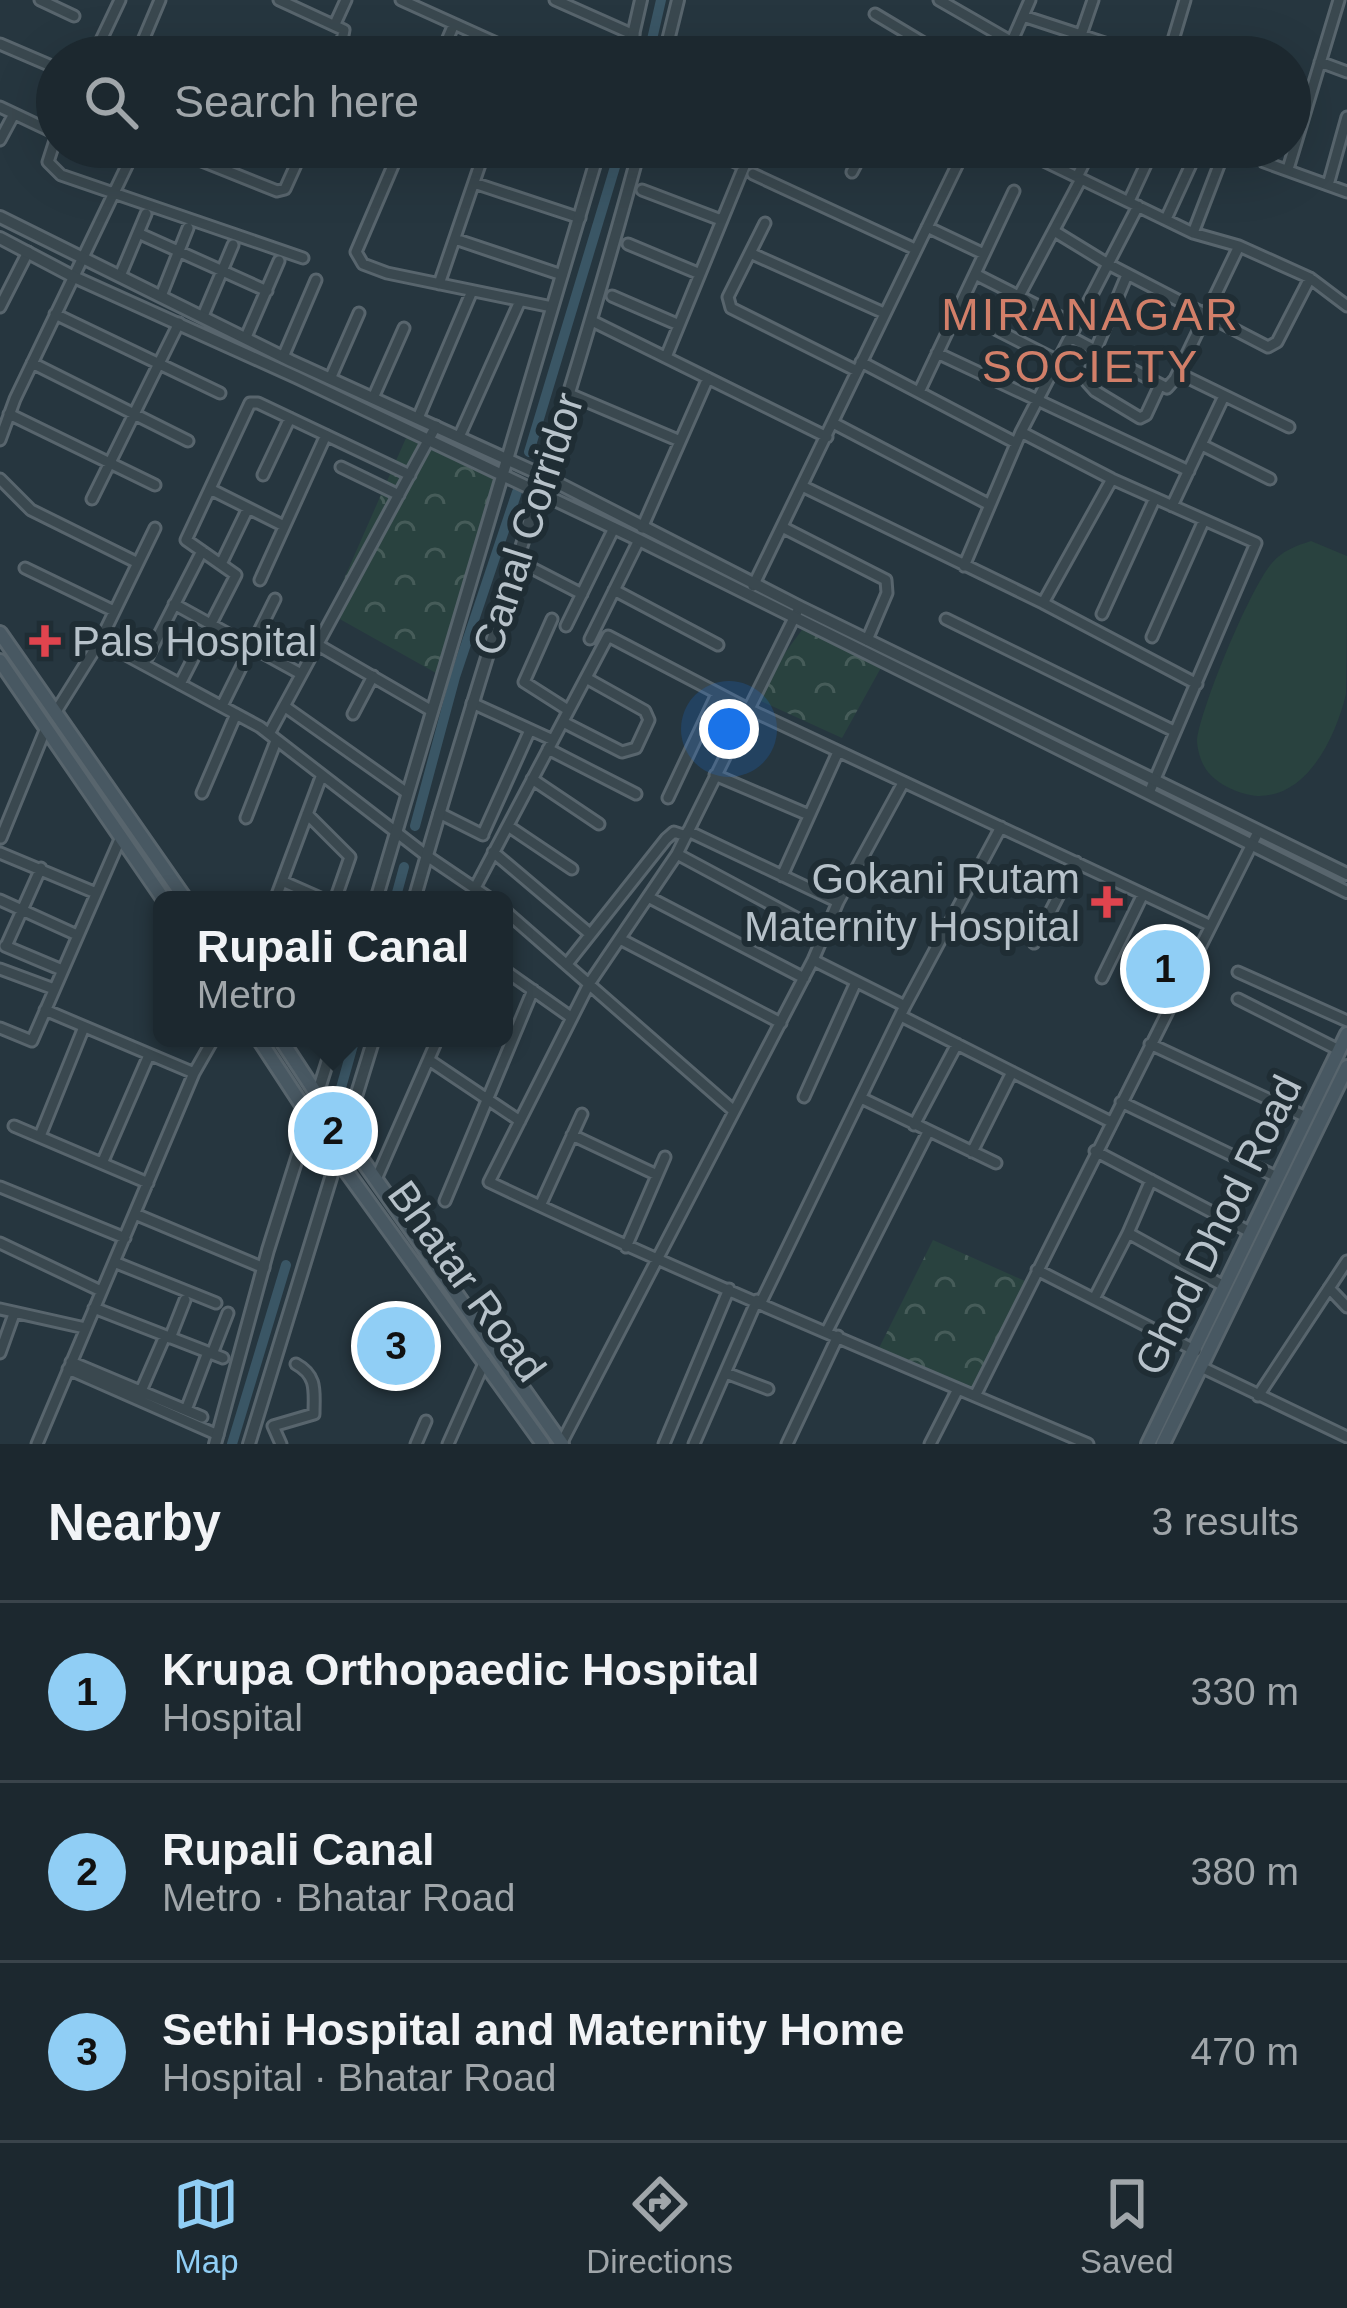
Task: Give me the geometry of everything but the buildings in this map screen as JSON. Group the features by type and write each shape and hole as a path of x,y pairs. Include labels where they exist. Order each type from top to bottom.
{"main road":[{"path":"0,633 180,891"},
{"path":"0,661 158,891"},
{"name":"Ghod Dhod Road","path":"1148,1444 1345,1040"},
{"name":"Bhatar Road","path":"264,1047 339,1161 543,1444"},
{"path":"286,1047 562,1444"},
{"path":"1163,1444 1347,1067"}],"street":[{"path":"40,0 74,16"},
{"path":"103,36 120,0"},
{"path":"145,36 160,0"},
{"path":"279,0 334,24 345,36"},
{"path":"334,24 346,0"},
{"path":"401,0 479,36"},
{"path":"555,0 634,34 640,0"},
{"path":"669,36 678,0"},
{"path":"939,0 1002,36"},
{"path":"1015,36 1030,0"},
{"path":"1081,35 1093,0"},
{"path":"1174,36 1185,0"},
{"path":"1311,94 1339,0"},
{"path":"875,14 912,36"},
{"path":"1023,16 1084,36"},
{"path":"449,36 454,24"},
{"path":"0,44 36,59"},
{"path":"1321,62 1347,72"},
{"path":"0,107 36,124"},
{"path":"0,140 14,114"},
{"path":"1328,185 1347,117"},
{"path":"52,168 303,258"},
{"path":"0,440 15,399 126,168"},
{"path":"220,168 277,191 291,182 296,168"},
{"path":"391,168 358,245 358,259 387,274 552,308"},
{"path":"440,284 479,168"},
{"path":"379,891 594,168"},
{"name":"Canal Corridor","path":"417,891 516,560 546,477 634,168"},
{"path":"744,168 915,250"},
{"path":"852,172 854,168"},
{"path":"748,596 956,168"},
{"path":"1059,168 1193,232 1239,246 1310,278 1343,304 1346,290"},
{"path":"1019,296 1083,168"},
{"path":"964,566 1021,432 1108,264 1146,168"},
{"path":"1166,219 1188,168"},
{"path":"1193,232 1218,168"},
{"path":"1285,168 1347,192"},
{"path":"666,357 721,220 748,170"},
{"path":"474,183 580,218"},
{"path":"642,190 721,220"},
{"path":"919,392 1014,191"},
{"path":"120,276 146,214"},
{"path":"0,217 283,357 546,477 793,620 1149,793 1347,874"},
{"path":"765,224 728,297 731,308 919,392 1016,443"},
{"path":"927,227 984,254"},
{"path":"161,296 188,228"},
{"path":"1054,231 1127,275 1271,347 1310,278"},
{"path":"138,233 267,291"},
{"path":"0,238 74,277 614,528 641,534 754,581 1155,779 1347,892"},
{"path":"454,239 562,275"},
{"path":"628,244 700,274"},
{"path":"203,316 233,245"},
{"path":"1070,337 1159,387 1170,386 1239,246"},
{"path":"0,307 28,252"},
{"path":"750,253 884,313"},
{"path":"246,338 279,260"},
{"path":"975,274 1076,325"},
{"path":"1127,275 1086,376 1089,387 1137,417 1146,416 1159,387"},
{"path":"283,357 316,280"},
{"path":"418,418 472,291"},
{"path":"612,296 679,326"},
{"path":"459,437 520,301"},
{"path":"958,310 1058,361"},
{"path":"330,379 359,313"},
{"path":"55,314 220,393"},
{"path":"592,321 826,437"},
{"path":"92,499 179,323"},
{"path":"373,398 404,328"},
{"path":"937,353 1189,471"},
{"path":"32,363 188,441"},
{"path":"1178,374 1289,427"},
{"path":"590,639 708,379"},
{"path":"0,391 15,399"},
{"path":"569,394 680,441"},
{"path":"1172,506 1224,396"},
{"path":"180,684 236,575 186,540 250,403 410,475"},
{"path":"9,414 155,485"},
{"path":"263,476 290,418"},
{"path":"833,423 989,505"},
{"path":"246,818 284,706 436,427"},
{"path":"1021,432 1112,479 1256,543 1149,793"},
{"path":"260,580 326,435"},
{"path":"1202,446 1270,478"},
{"path":"341,467 399,495"},
{"path":"0,479 31,510 138,563"},
{"path":"1042,603 1112,479"},
{"path":"802,487 1197,684"},
{"path":"210,489 284,526"},
{"path":"1102,614 1155,498"},
{"path":"221,564 248,508"},
{"path":"1152,637 1204,520"},
{"path":"782,526 886,580 887,592 867,640"},
{"path":"55,713 100,641 155,528"},
{"path":"566,626 614,528"},
{"path":"144,664 202,551"},
{"path":"516,560 582,594"},
{"path":"25,568 114,611"},
{"path":"614,590 718,645"},
{"path":"221,706 275,599"},
{"path":"174,604 302,674"},
{"path":"800,607 677,854 590,983 489,1182 655,1261 759,1301 1088,1444"},
{"path":"552,619 524,682 568,710"},
{"path":"946,619 1174,731"},
{"path":"476,886 608,636 746,709 1209,925"},
{"path":"100,641 236,714 482,891"},
{"path":"318,644 432,711"},
{"path":"353,714 373,676"},
{"path":"562,722 622,752 636,748 649,720 645,711 586,678"},
{"path":"668,798 718,694"},
{"path":"472,703 530,730 636,794"},
{"path":"284,706 407,794"},
{"path":"202,794 236,714"},
{"path":"1,838 46,728"},
{"path":"482,834 530,730"},
{"path":"782,876 838,752"},
{"path":"715,775 809,815"},
{"path":"278,891 321,777"},
{"path":"532,779 598,824"},
{"path":"562,1444 804,978 838,902 904,783"},
{"path":"439,813 482,834 590,934"},
{"path":"307,814 350,857 338,891"},
{"path":"508,826 572,869"},
{"path":"694,1444 759,1301 903,1011 1001,827"},
{"path":"567,964 670,835 687,833 838,902"},
{"path":"0,1028 32,1041 121,837"},
{"path":"975,1396 1256,837"},
{"path":"0,853 96,893"},
{"path":"677,854 826,934"},
{"path":"1034,943 1076,862"},
{"path":"40,868 3,945 62,970"},
{"path":"282,881 305,891"},
{"path":"1102,979 1143,894"},
{"path":"648,897 804,978"},
{"path":"0,900 77,935"},
{"path":"513,918 734,1111"},
{"path":"620,939 781,1023"},
{"path":"813,960 957,1044 1111,1122"},
{"path":"0,969 54,989"},
{"path":"1238,972 1347,1021"},
{"path":"513,976 572,1018"},
{"path":"804,1097 856,982"},
{"path":"513,1040 533,990"},
{"path":"1238,999 1345,1040"},
{"path":"45,1010 194,1073"},
{"path":"40,1136 84,1027"},
{"path":"914,1125 957,1044"},
{"path":"1150,1044 1306,1117"},
{"path":"37,1444 209,1047"},
{"path":"69,1365 216,1439 332,1047"},
{"path":"249,1444 371,1047"},
{"path":"377,1177 434,1047"},
{"path":"445,1201 510,1047"},
{"path":"103,1161 149,1055"},
{"path":"429,1060 520,1121"},
{"path":"972,1152 1012,1072"},
{"path":"861,1098 996,1163"},
{"path":"1121,1102 1277,1177"},
{"path":"540,1206 582,1114"},
{"path":"14,1126 148,1183"},
{"path":"787,1444 833,1333 928,1132"},
{"path":"572,1136 657,1175"},
{"path":"1095,1150 1250,1232"},
{"path":"626,1247 665,1157"},
{"path":"1094,1299 1151,1180"},
{"path":"0,1187 125,1238"},
{"path":"135,1214 263,1268"},
{"path":"1128,1233 1224,1286"},
{"path":"0,1243 101,1291"},
{"path":"1258,1396 1347,1261"},
{"path":"114,1262 216,1303"},
{"path":"1037,1270 1196,1352"},
{"path":"1329,1288 1347,1307"},
{"path":"664,1444 729,1289"},
{"path":"141,1391 185,1300"},
{"path":"94,1308 214,1355"},
{"path":"0,1309 85,1328"},
{"path":"186,1410 214,1355 228,1313"},
{"path":"0,1353 14,1314"},
{"path":"448,1444 486,1360"},
{"path":"281,1444 273,1426 314,1414 315,1383 309,1371 296,1364"},
{"path":"69,1365 202,1417"},
{"path":"1201,1367 1347,1437"},
{"path":"726,1373 768,1389"},
{"path":"931,1444 958,1389"},
{"path":"416,1444 426,1421"}],"green space":[{"path":"406,438 496,480 436,673 329,613"},
{"path":"1311,541 1347,556 1346,694 1327,745 1305,775 1276,794 1243,793 1220,783 1204,766 1197,743 1200,724 1228,648 1263,576 1280,555"},
{"path":"805,626 883,664 842,738 752,697"},
{"path":"933,1240 1027,1282 973,1391 879,1348"}],"waterway":[{"path":"653,36 661,0"},
{"path":"529,452 615,168"},
{"path":"415,826 455,677 517,492"},
{"path":"397,891 404,867"},
{"path":"339,1095 352,1047"},
{"path":"232,1444 286,1265"}],"place":[{"name":"Pals Hospital","path":"45,641"},
{"name":"Gokani Rutam Maternity Hospital","path":"1107,902"},
{"name":"Krupa Orthopaedic Hospital","path":"1165,969"},
{"name":"Rupali Canal","path":"333,1131"},
{"name":"Sethi Hospital and Maternity Home","path":"396,1346"}],"district":[{"name":"MIRANAGAR SOCIETY","path":"1091,340"}]}
